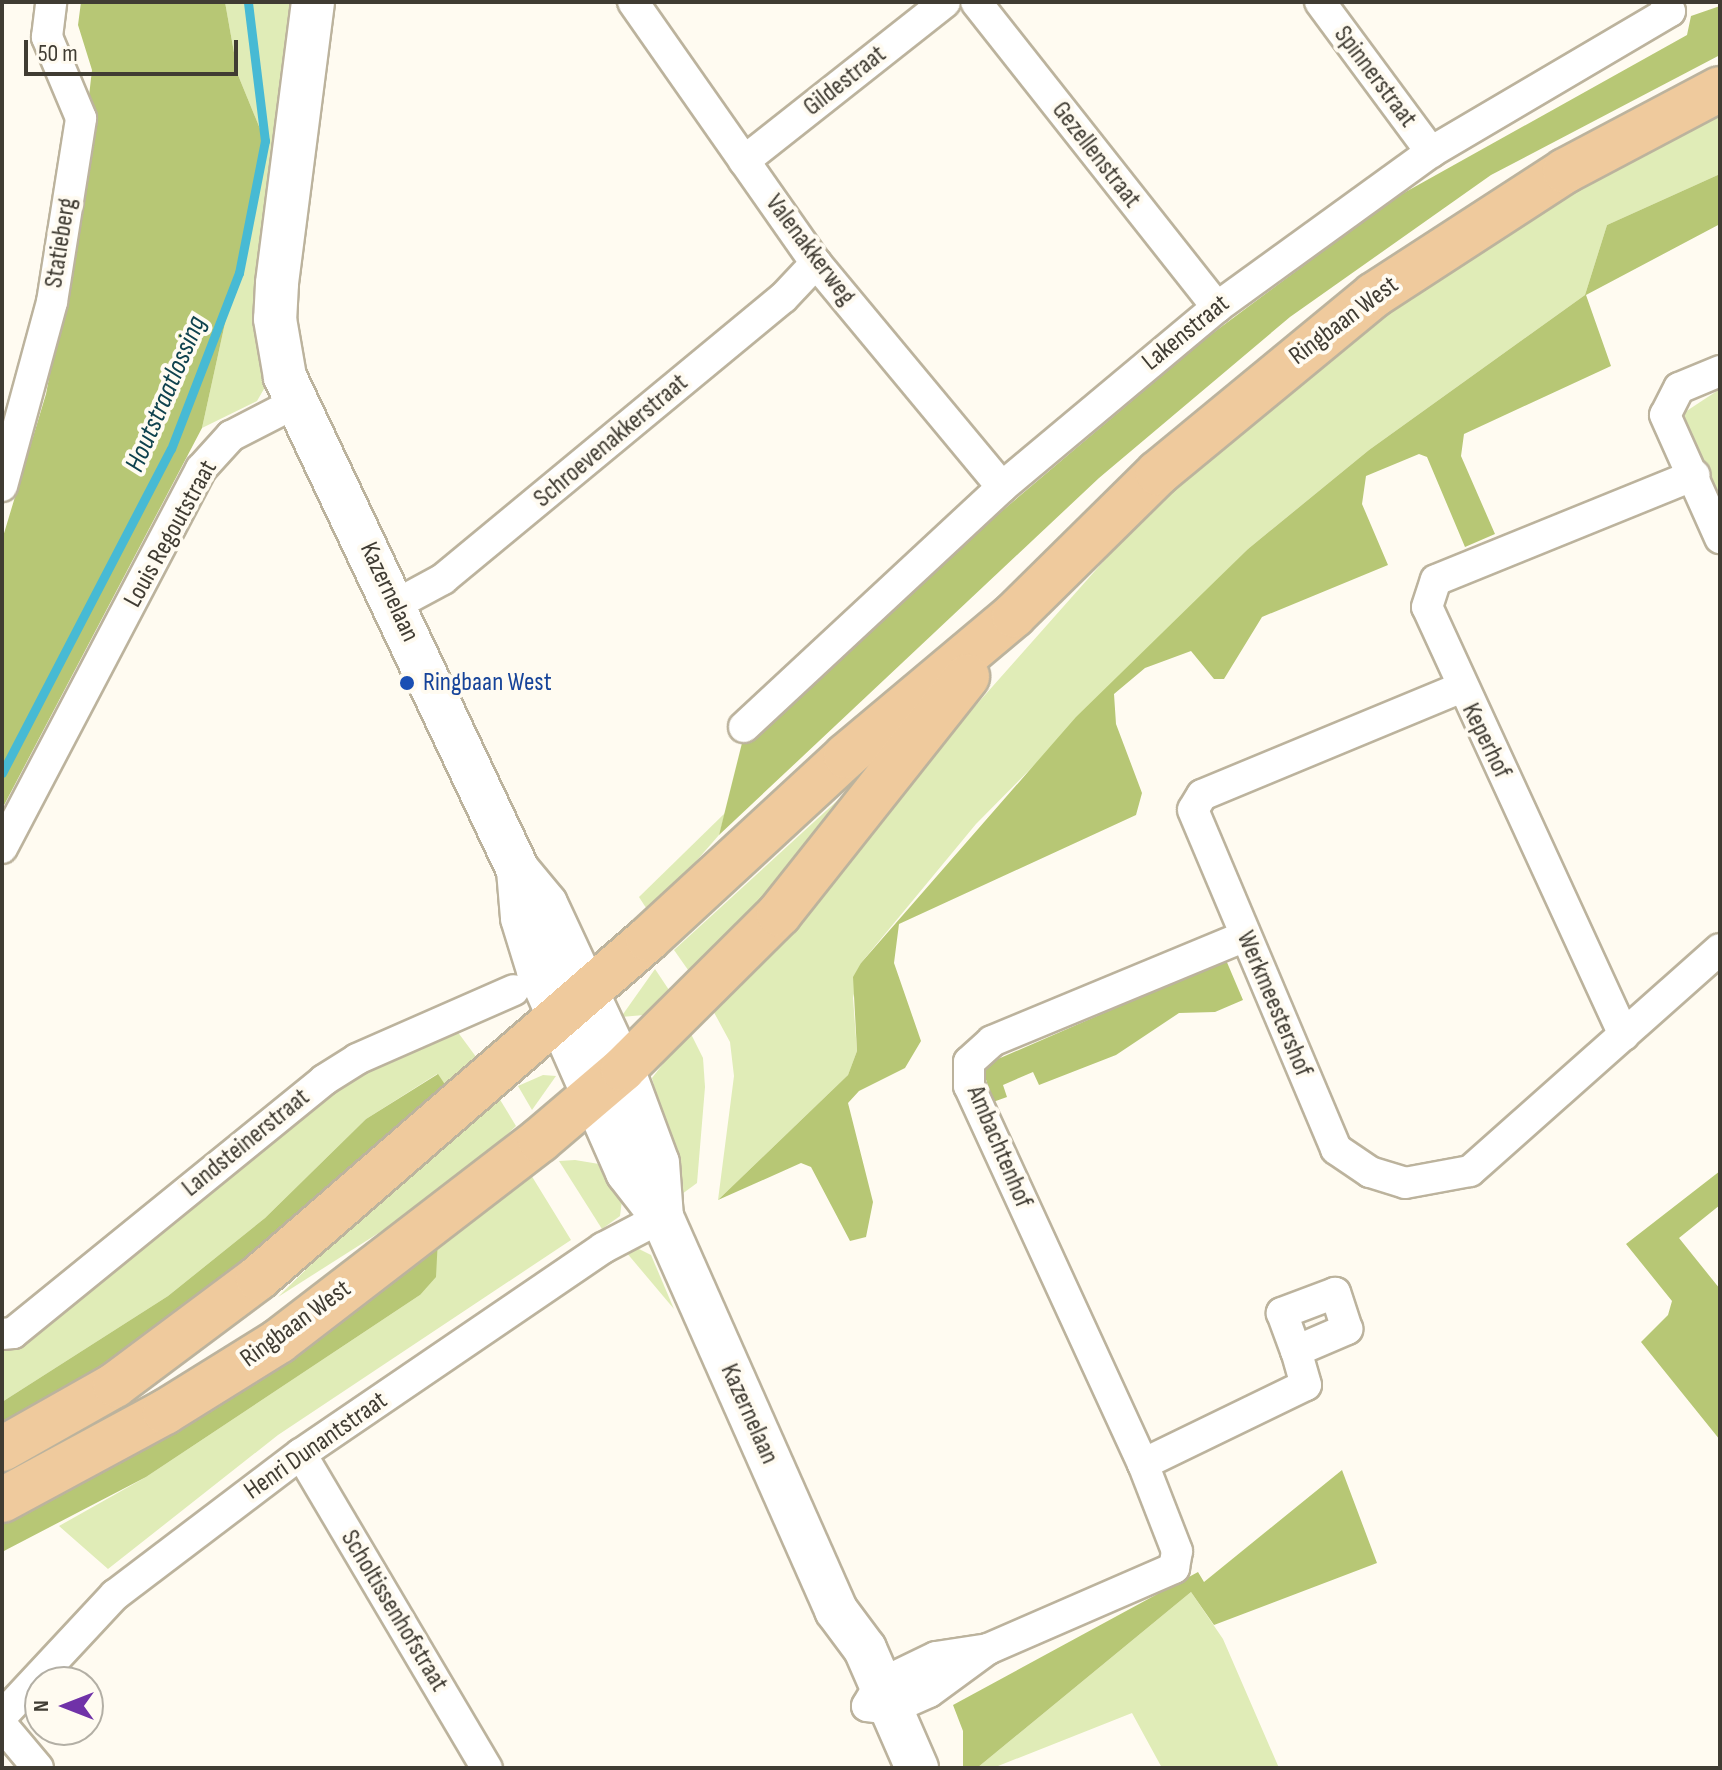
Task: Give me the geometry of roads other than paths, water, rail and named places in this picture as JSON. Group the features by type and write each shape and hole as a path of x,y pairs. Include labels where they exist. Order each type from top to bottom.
{"main road":[{"name":"Ringbaan West","path":"2,1449 115,1385 258,1278 1014,615 1158,473 1374,295 1565,171 1720,89"},
{"name":"Ringbaan West","path":"2,1500 165,1412 279,1341 608,1082 779,914 867,810 1014,615"}],"street":[{"name":"Statieberg","path":"2,486 52,302 81,118 47,37 51,2"},
{"path":"297,402 285,377 275,319 313,2"},
{"name":"Valenakkerweg","path":"633,2 816,263 1002,487"},
{"name":"Gildestraat","path":"744,161 945,2"},
{"name":"Gezellenstraat","path":"976,2 1217,307"},
{"name":"Spinnerstraat","path":"1320,2 1431,152"},
{"name":"Lakenstraat","path":"744,727 1002,487 1217,307 1431,152 1670,11 1666,2"},
{"name":"Schroevenakkerstraat","path":"395,605 443,579 783,298 816,263"},
{"path":"1720,371 1679,388 1665,415 1720,538"},
{"name":"Kazernelaan","path":"297,402 518,870 546,904 572,1002 608,1082 658,1163 662,1217 836,1610 846,1661 879,1700 917,1768"},
{"name":"Louis Regoutstraat","path":"2,848 201,469 231,436 297,402"},
{"name":"Keperhof","path":"1624,1035 1460,688 1427,607 1436,580 1694,475"},
{"name":"Werkmeestershof","path":"1460,688 1202,795 1193,810 1336,1149 1370,1172 1405,1183 1470,1171 1624,1035"},
{"name":"Ambachtenhof","path":"879,1700 948,1682 988,1649 1174,1568 1177,1551 1143,1464 969,1086 969,1062 992,1041 1245,936"},
{"path":"1624,1035 1720,949"},
{"name":"Landsteinerstraat","path":"2,1334 13,1333 324,1080 357,1059 514,990"},
{"name":"Henri Dunantstraat","path":"2,1716 115,1595 301,1454 603,1248 662,1217"},
{"path":"1143,1464 1306,1385 1296,1351"},
{"name":"Scholtissenhofstraat","path":"301,1454 487,1768"},
{"name":"Kazernelaan","path":"879,1700 894,1768"},
{"path":"2,1725 38,1768"}],"waterway":[{"name":"Houtstraatlossing","path":"2,773 171,449 239,273 265,141 248,2"}],"place":[{"name":"Ringbaan West","path":"407,683"}]}
